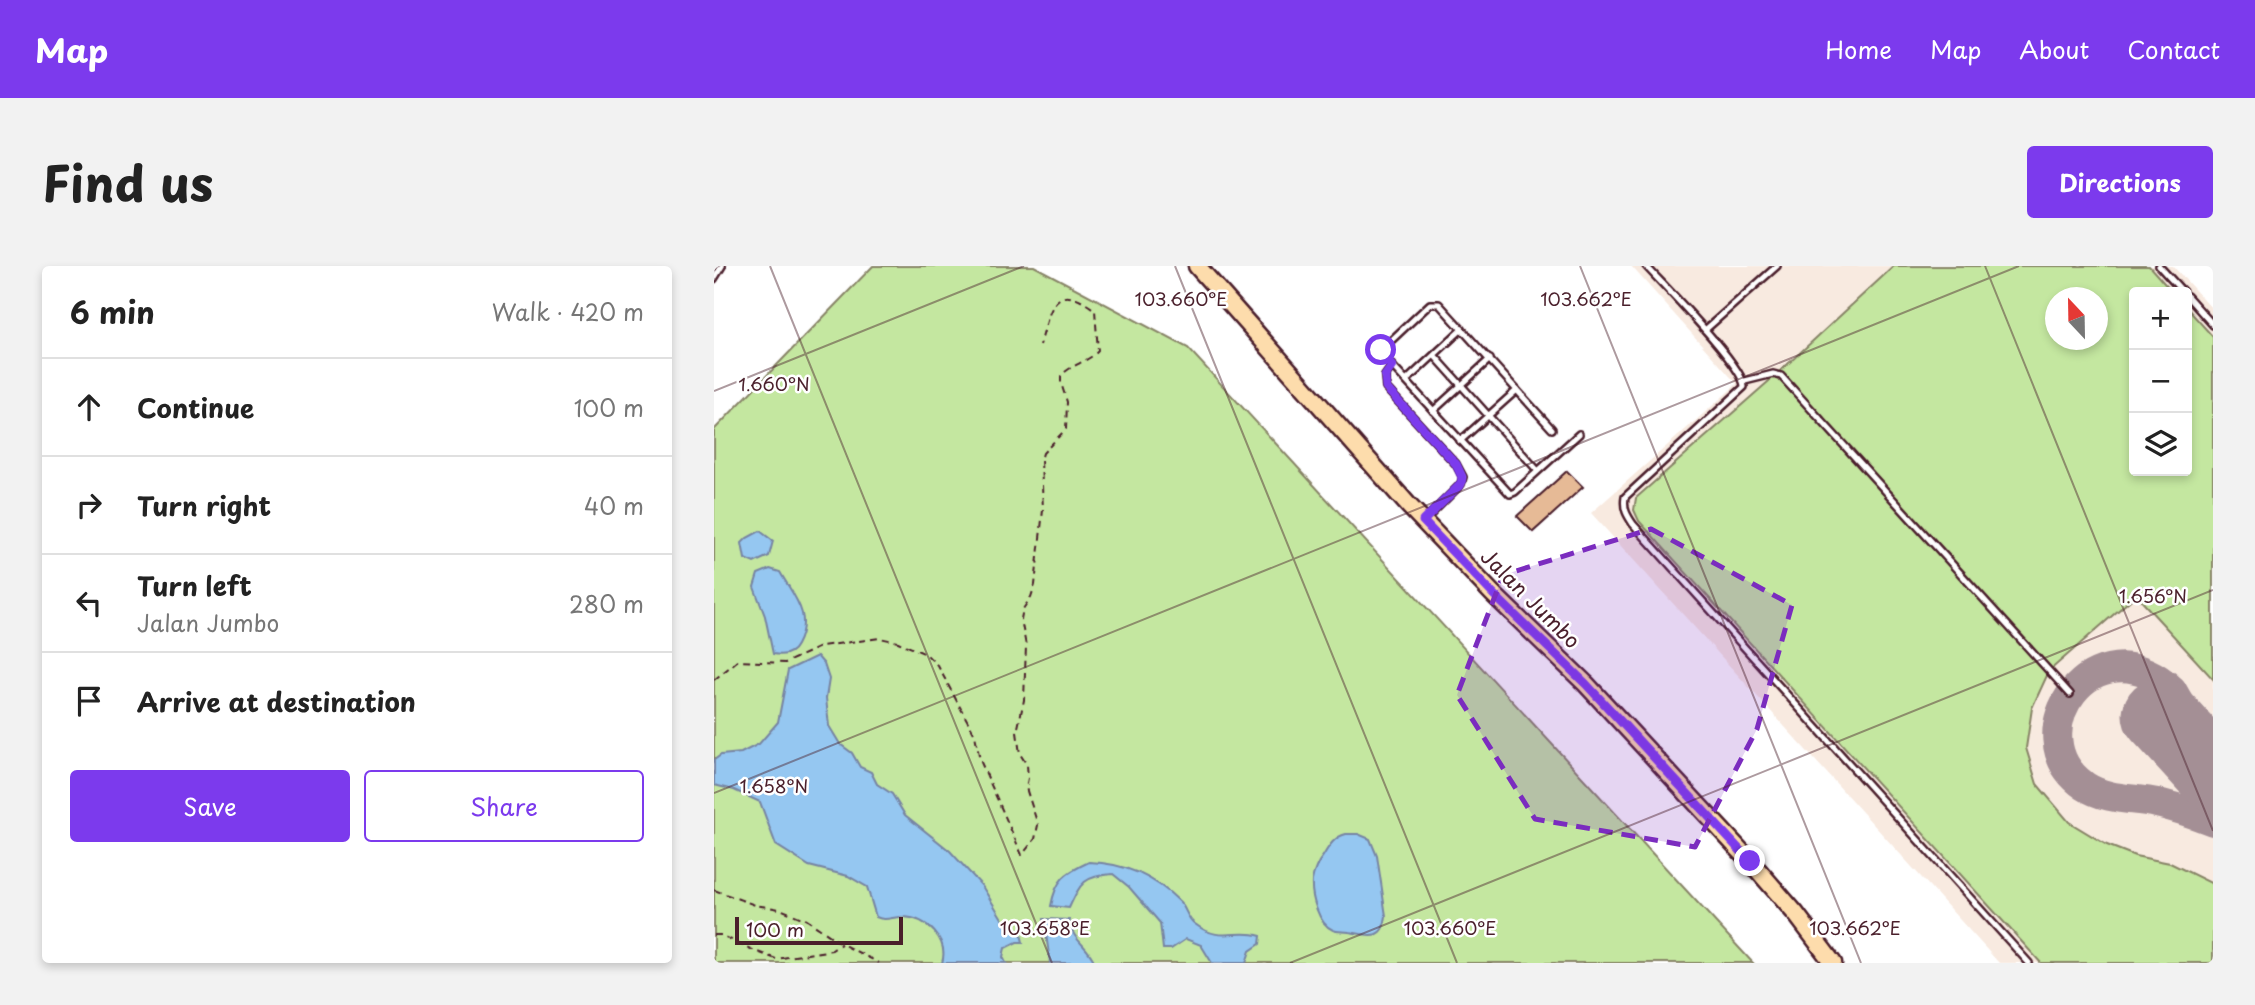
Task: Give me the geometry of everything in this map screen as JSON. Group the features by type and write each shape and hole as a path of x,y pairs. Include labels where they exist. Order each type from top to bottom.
{"main road":[{"name":"Jalan Jumbo","path":"1197,266 1423,521 1493,594 1586,684 1750,861 1796,914 1833,963"}],"lane":[{"path":"714,279 722,266"},
{"path":"1646,266 1705,330 1745,381 1740,393 1625,497 1627,514 1633,524 2029,963"},
{"path":"1705,330 1776,266"},
{"path":"2159,266 2178,287"},
{"path":"2192,302 2213,325"},
{"path":"1552,429 1439,304 1433,303 1382,348 1383,356 1510,494 1579,434"},
{"path":"1406,381 1462,329"},
{"path":"1434,355 1538,471"},
{"path":"1433,411 1490,359"},
{"path":"1392,366 1385,376 1386,388 1456,464 1462,477 1461,484 1423,521"},
{"path":"1745,381 1773,373 1781,376 2070,694"},
{"path":"1460,441 1517,390"}],"path":[{"path":"714,680 737,661 785,663 822,646 880,638 898,642 926,654 938,666 975,735 980,760 1022,855 1035,839 1038,825 1026,788 1027,765 1020,754 1017,732 1024,700 1026,646 1021,619 1035,585 1043,510 1041,460 1042,453 1066,429 1067,402 1061,376 1067,369 1091,359 1098,351 1095,310 1076,298 1061,297 1052,305 1040,345"},
{"path":"714,890 755,905 780,909 807,920 842,944 879,963"},
{"path":"714,935 721,935 776,959 832,950 842,944"}],"highlighted area":[{"path":"1651,529 1792,605 1757,729 1695,847 1535,819 1457,695 1503,575"}],"shaded area":[{"path":"1631,266 2173,266 2213,310 2213,963 1999,963 1591,513 1737,384"}],"green space":[{"path":"873,266 1034,266 1188,348 1753,963 714,963 714,430"},
{"path":"1894,266 2149,266 2168,287 2129,287 2129,476 2192,476 2192,314 2213,337 2213,679 2136,595 2049,671 2032,708 2026,748 2037,784 2069,822 2107,845 2135,856 2170,863 2213,884 2213,963 2041,963 1639,521 1634,510 1636,498"}],"water":[{"path":"760,531 773,541 769,556 754,563 745,559 742,543"},
{"path":"770,569 780,572 796,598 802,615 803,624 797,645 793,651 784,655 773,654 765,616 754,587 758,574"},
{"path":"817,656 824,664 829,679 826,698 829,726 840,744 852,753 860,767 871,772 877,784 892,794 905,815 950,851 982,886 1006,925 1020,930 1023,942 1005,948 1003,957 1006,963 942,963 942,946 928,926 913,918 876,917 867,887 848,876 809,866 776,845 760,802 734,790 714,785 714,760 721,755 741,753 759,744 778,722 788,670"},
{"path":"1346,834 1358,834 1370,839 1377,856 1386,916 1382,930 1374,935 1333,930 1323,922 1314,902 1312,881 1316,868 1332,842"},
{"path":"1089,862 1127,868 1149,878 1182,904 1192,922 1204,930 1221,934 1261,936 1260,944 1250,951 1246,963 1212,963 1201,945 1186,939 1171,949 1163,949 1160,923 1129,887 1113,874 1096,876 1085,882 1069,908 1051,906 1056,889 1063,878"},
{"path":"1044,919 1069,920 1073,933 1095,963 1050,963"}],"building":[{"path":"1567,471 1583,487 1533,532 1517,516"}],"taxiway":[{"path":"2213,763 2172,690 2143,671 2116,668 2092,676 2073,692 2061,715 2057,740 2065,765 2085,786 2102,794 2148,801 2213,821"}],"runway":[{"path":"2160,715 2213,773"}],"route":[{"path":"1381,350 1392,366 1385,376 1386,388 1456,464 1462,477 1461,484 1423,521 1493,594 1586,684 1750,861"}]}
